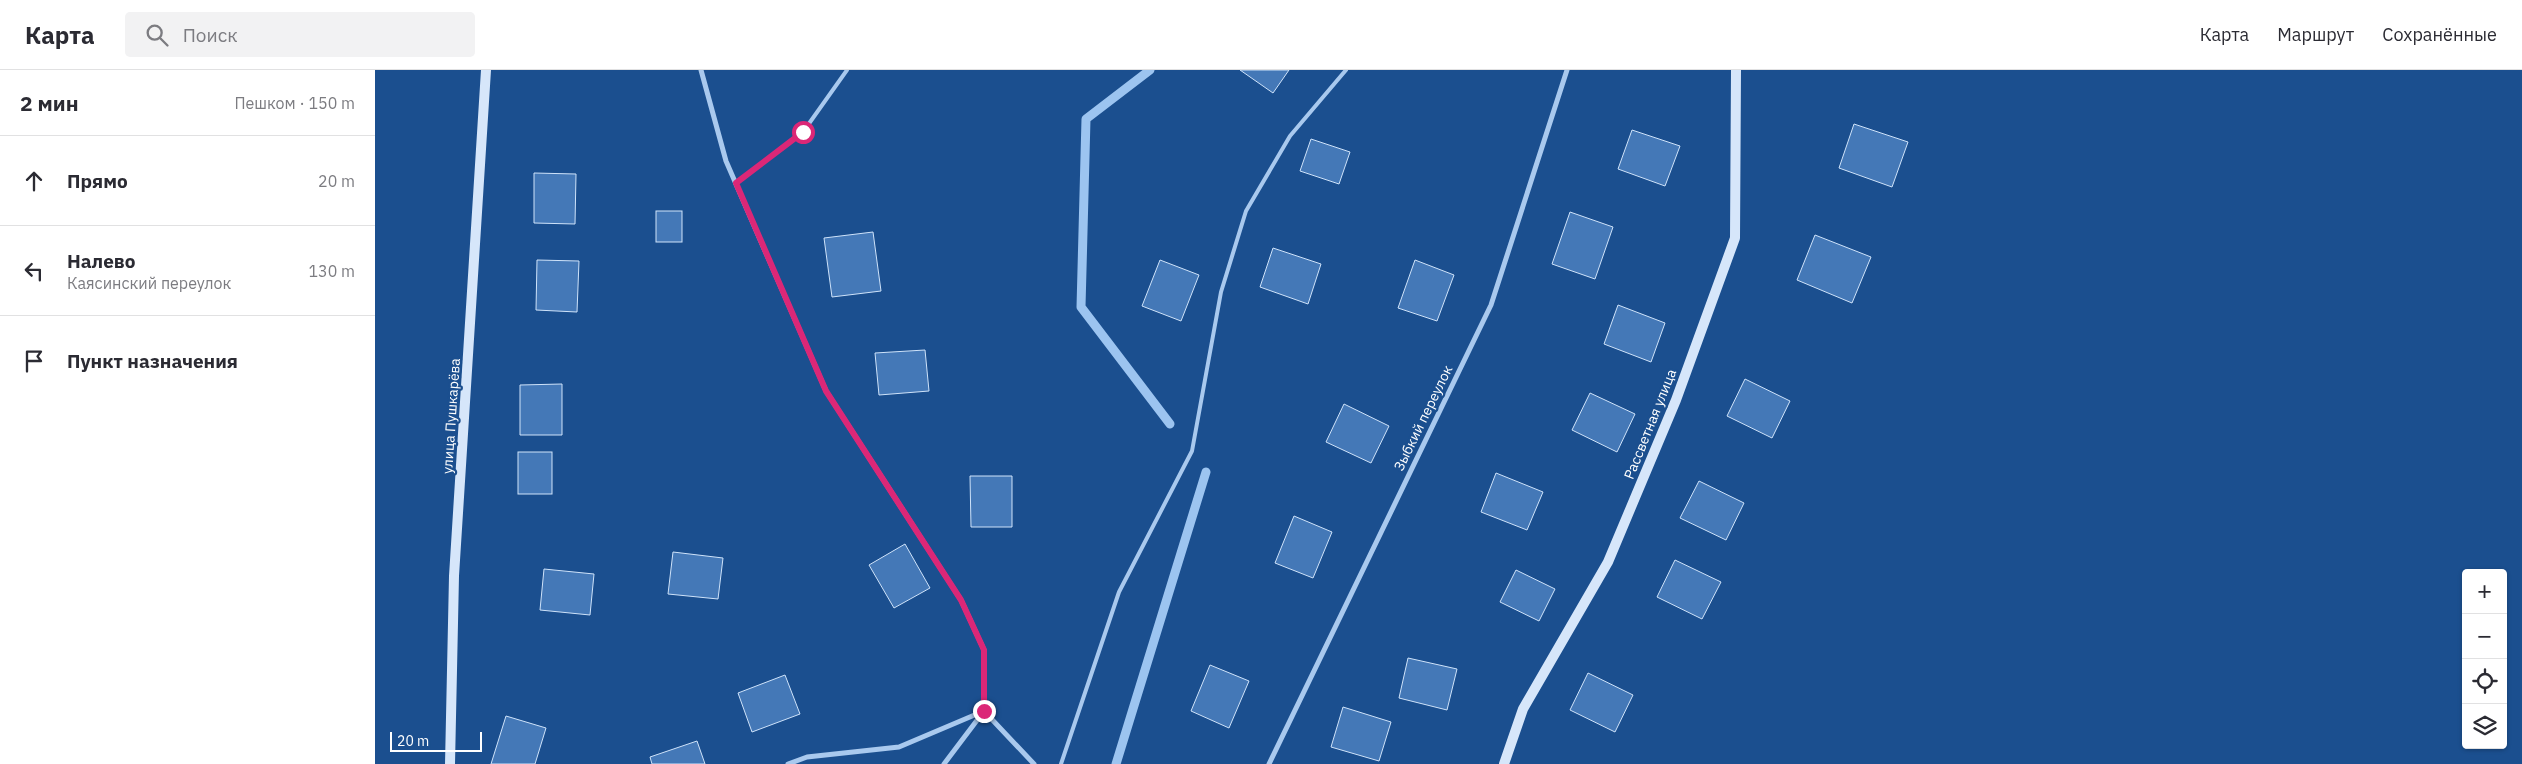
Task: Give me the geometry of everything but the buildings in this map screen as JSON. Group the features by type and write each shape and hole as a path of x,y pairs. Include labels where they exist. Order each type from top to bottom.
{"street":[{"name":"улица Пушкарёва","path":"450,764 454,576 487,70"},
{"path":"701,70 726,161 826,391 961,600 984,650 984,711 944,764"},
{"name":"Зыбкий переулок","path":"1269,764 1491,305 1567,70"},
{"name":"Рассветная улица","path":"1504,764 1523,709 1607,562 1676,400 1735,238 1736,70"},
{"path":"788,764 807,757 899,747 984,711"},
{"path":"984,711 1034,764"}],"lane":[{"path":"736,183 803,132 847,70"},
{"path":"1061,764 1119,592 1191,451 1221,292 1246,211 1290,136 1345,70"}],"waterway":[{"path":"1150,70 1086,119 1081,307 1170,424"},
{"path":"1116,764 1206,472"}],"route":[{"path":"803,132 736,183 826,391 961,600 984,650 984,711"}]}
